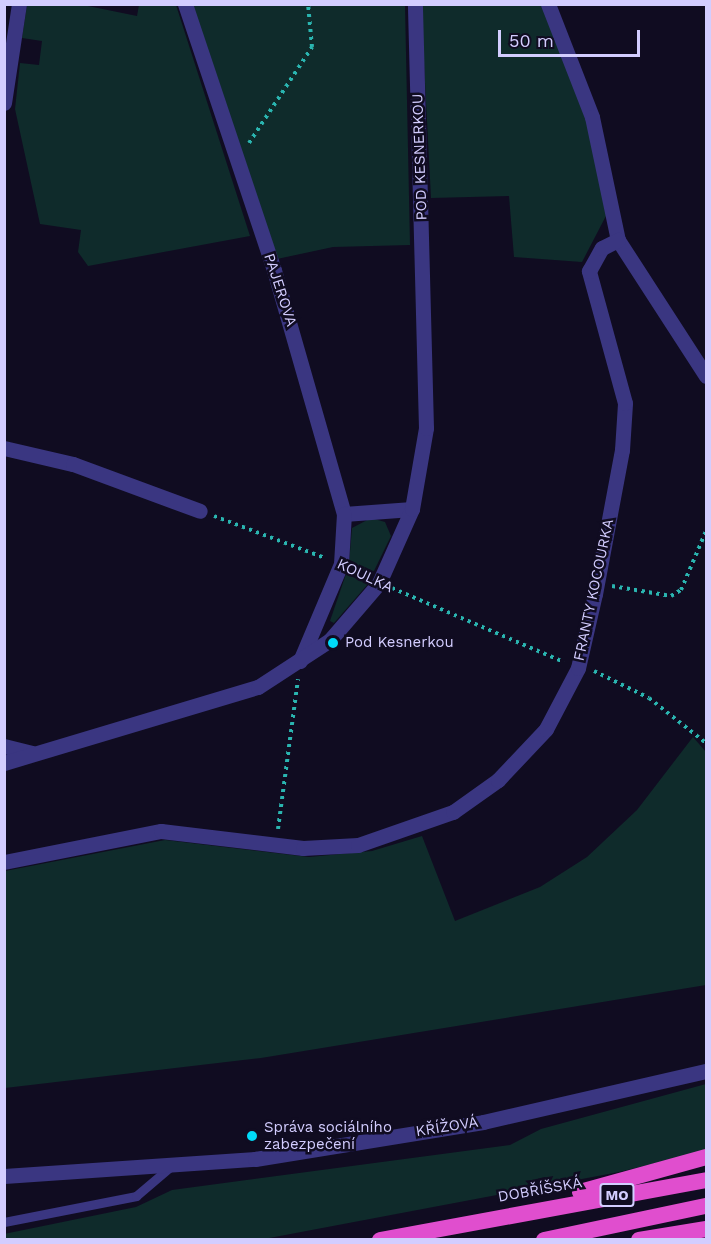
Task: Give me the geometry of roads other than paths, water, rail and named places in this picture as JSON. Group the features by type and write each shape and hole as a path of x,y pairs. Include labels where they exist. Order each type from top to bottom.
{"highway":[{"path":"528,1210 706,1157"},
{"name":"DOBŘÍŠSKÁ","path":"380,1239 528,1210 706,1180"},
{"name":"MO","path":"544,1239 706,1206"},
{"path":"639,1239 706,1229"}],"street":[{"path":"4,103 20,4"},
{"name":"PAJEROVA","path":"184,4 312,392 344,514"},
{"name":"POD KESNERKOU","path":"4,763 32,753 228,698 299,664 342,628 379,583 412,509 426,428 415,4"},
{"path":"548,4 592,117 618,240 706,376"},
{"name":"FRANTY KOCOURKA","path":"4,862 161,831 276,845 358,845 453,812 498,780 546,729 578,668 598,583 622,450 625,403 589,271 602,248 618,240"},
{"path":"4,448 74,464 200,511"},
{"path":"299,664 341,564 344,514 412,509"},
{"path":"4,746 32,753"},
{"name":"KŘÍŽOVÁ","path":"4,1176 168,1168 483,1122 706,1071"}],"lane":[{"path":"4,1222 136,1196 168,1168"}],"place":[{"name":"Pod Kesnerkou","path":"333,643"},
{"name":"Správa sociálního zabezpečení","path":"252,1136"}]}
